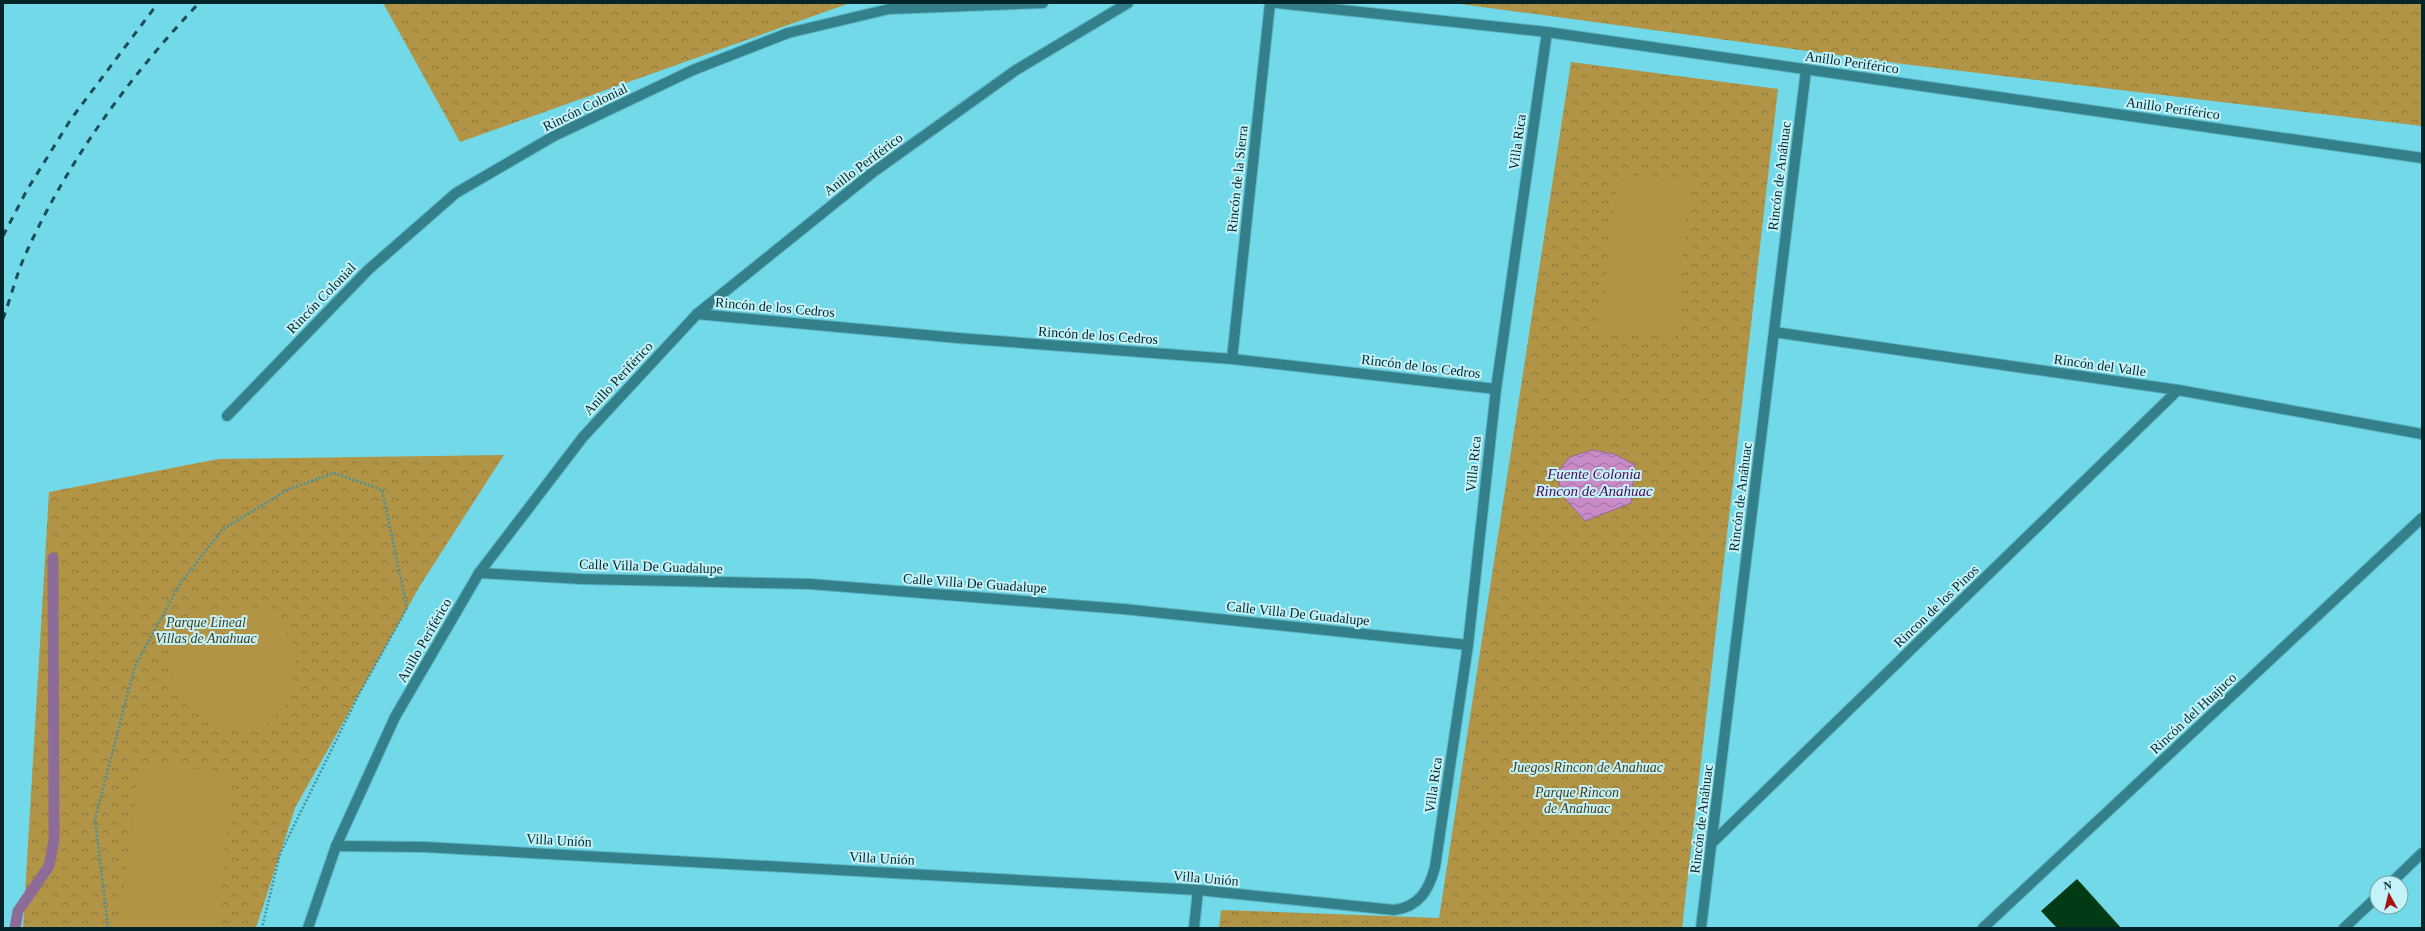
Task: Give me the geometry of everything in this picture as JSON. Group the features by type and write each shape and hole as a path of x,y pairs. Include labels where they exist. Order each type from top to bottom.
{"street":[{"name":"Rincón Colonial","path":"227,416 368,270 456,193 554,136 693,70 788,33 889,9 1043,3"},
{"name":"Anillo Periférico","path":"308,928 336,846 395,717 479,573 583,437 697,314 872,173 1016,70 1128,3"},
{"name":"Rincón de la Sierra","path":"1232,359 1270,3"},
{"name":"Anillo Periférico","path":"1277,3 1547,32 2422,158"},
{"name":"Villa Rica","path":"1423,896 1430,884 1436,867 1468,645 1496,389 1547,32"},
{"name":"Rincón de Anáhuac","path":"1701,928 1713,842 1806,70"},
{"name":"Rincón de los Cedros","path":"697,314 958,338 1232,359 1496,389"},
{"name":"Rincón del Valle","path":"1774,332 2178,390 2422,434"},
{"name":"Rincon de los Pinos","path":"1713,842 2178,390"},
{"name":"Rincón del Huajuco","path":"1983,928 2422,518"},
{"name":"Calle Villa De Guadalupe","path":"479,573 582,578 810,584 1123,609 1468,645"},
{"name":"Villa Unión","path":"336,846 432,847 1198,890 1394,910 1411,905 1423,896"},
{"path":"2399,875 2422,853"},
{"path":"1194,928 1198,890"},
{"path":"2344,928 2369,904"}],"path":[{"path":"108,928 95,819 134,666 181,582 224,529 289,489 334,473 382,490 407,608 359,694 280,854 262,928"}],"green space":[{"path":"383,3 850,3 460,142"},
{"path":"1453,3 2422,3 2422,126 1903,64"},
{"name":"Parque Rincon de Anahuac","path":"1571,62 1778,89 1682,928 1219,928 1221,910 1439,918"},
{"path":"1619,174 1690,180 1675,338 1600,331"},
{"name":"Parque Lineal Villas de Anahuac","path":"504,455 421,584 295,808 256,928 23,928 49,492 218,459"},
{"path":"268,608 296,647 291,700 258,732 217,723 189,703 169,672 173,642 196,615 225,609"},
{"path":"140,764 233,772 217,928 119,926"}],"water":[{"name":"Fuente Colonia Rincon de Anahuac","path":"1592,450 1614,454 1635,465 1631,503 1585,521 1562,495 1557,473 1570,457"}],"building":[{"path":"2077,879 2121,928 2057,928 2041,911"}],"waterway":[{"path":"15,928 18,911 49,866 54,840 53,558"}],"railway":[{"path":"3,236 27,190 71,119 158,3"},
{"path":"3,319 23,259 62,184 82,151 125,89 199,3"}],"park label":[{"name":"Juegos Rincon de Anahuac","path":"1587,767"}]}
